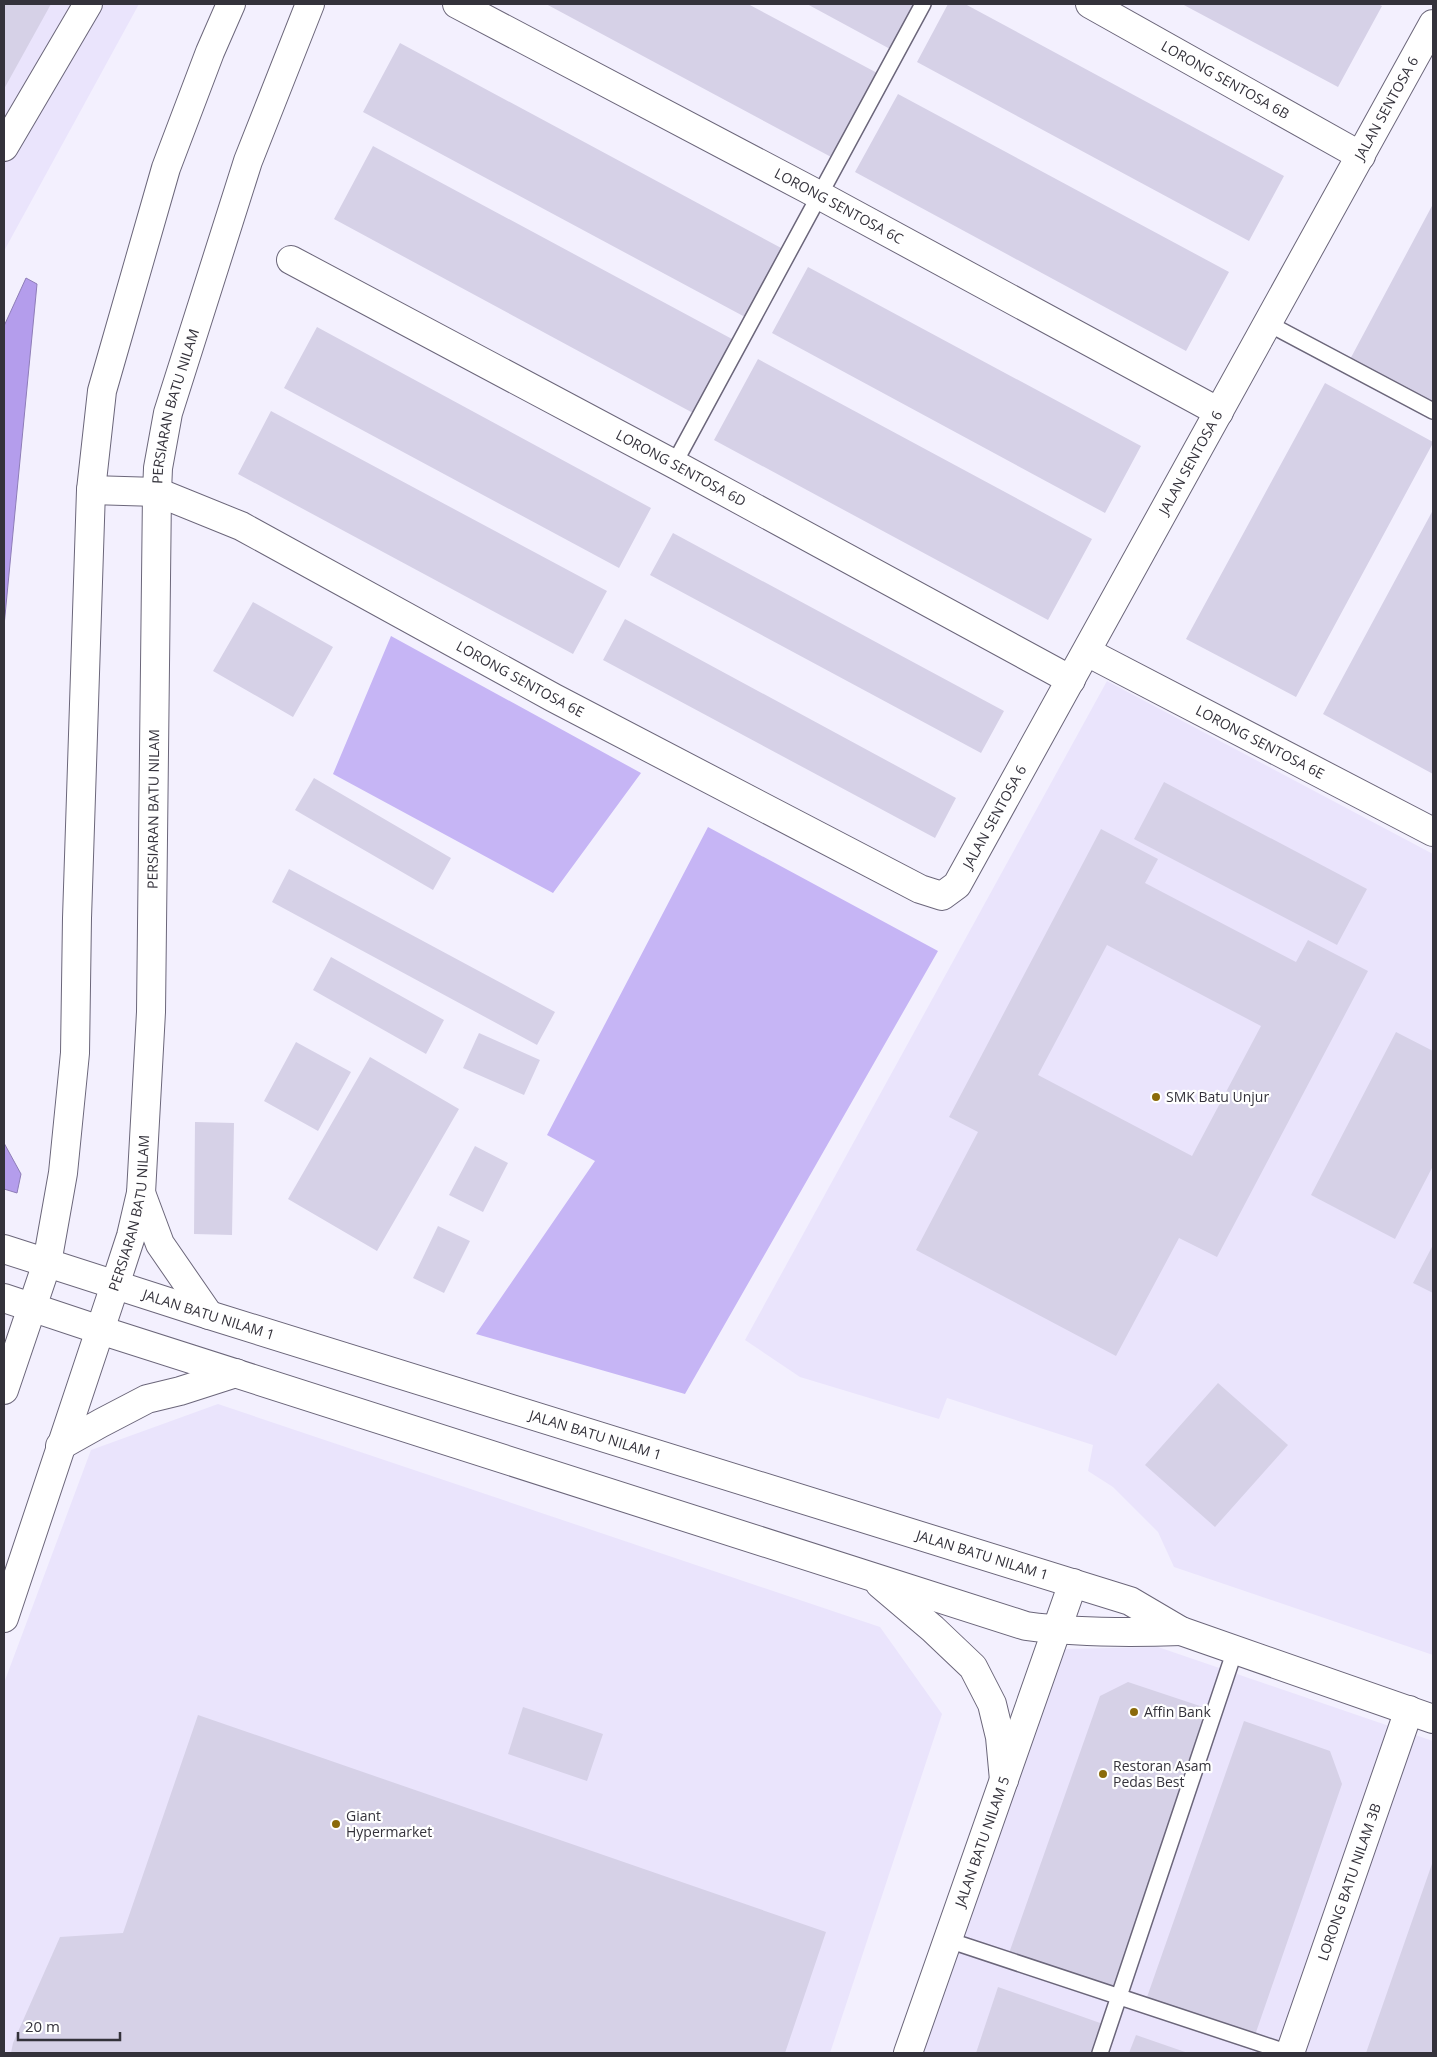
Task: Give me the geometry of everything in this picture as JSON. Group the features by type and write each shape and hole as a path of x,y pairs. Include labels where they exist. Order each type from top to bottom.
{"main road":[{"path":"4,147 88,4"},
{"path":"4,1390 47,1263 63,1172 75,1053 77,918 91,490 102,391 166,168 210,52 231,4"},
{"name":"PERSIARAN BATU NILAM","path":"4,1618 115,1286 141,1193 151,1012 157,492 158,468 168,413 248,160 310,4"},
{"name":"LORONG SENTOSA 6C","path":"458,4 820,195 1219,412"},
{"name":"LORONG SENTOSA 6B","path":"1090,4 1361,156"},
{"name":"JALAN SENTOSA 6","path":"942,896 957,886 1433,26"},
{"name":"LORONG SENTOSA 6D","path":"291,260 674,464 1072,680"},
{"name":"LORONG SENTOSA 6E","path":"91,490 157,492 241,526 563,703 920,889 942,896"},
{"name":"LORONG SENTOSA 6E","path":"1087,652 1433,832"},
{"path":"141,1193 160,1244 209,1315"},
{"name":"JALAN BATU NILAM 1","path":"4,1249 115,1286 1130,1601 1181,1631 1421,1714"},
{"name":"JALAN BATU NILAM 1","path":"4,1298 1026,1626 1058,1631 1120,1634 1181,1631"},
{"path":"60,1446 101,1422 147,1399 180,1391 236,1373"},
{"path":"871,1576 933,1629 973,1667 992,1704 1000,1737 1004,1780"},
{"name":"JALAN BATU NILAM 5","path":"908,2053 1058,1631 1073,1583"},
{"name":"LORONG BATU NILAM 3B","path":"1290,2053 1421,1714"}],"lane":[{"path":"674,464 923,4"},
{"path":"1267,323 1433,411"},
{"path":"1100,2053 1235,1650"},
{"path":"948,1940 1290,2053"}],"shaded area":[{"path":"4,4 139,4 4,251"},
{"path":"26,278 37,284 4,626 4,326"},
{"path":"391,636 641,773 553,893 333,774"},
{"name":"SMK Batu Unjur","path":"1107,681 1433,854 1433,1655 1174,1567 1158,1532 1113,1487 1088,1471 1093,1445 947,1398 939,1419 800,1377 745,1340"},
{"path":"708,827 938,951 685,1394 476,1334 595,1161 547,1135"},
{"path":"4,1143 21,1174 17,1193 4,1189"},
{"path":"218,1404 880,1627 942,1714 830,2053 4,2053 4,1683 91,1450"},
{"path":"1158,1647 1433,1741 1433,2053 903,2053 1062,1649"}],"building":[{"path":"4,4 51,4 4,89"},
{"path":"546,4 748,4 879,74 833,158"},
{"path":"807,4 915,4 890,49"},
{"path":"948,4 965,4 1284,176 1249,241 917,62"},
{"path":"1182,4 1378,4 1382,6 1338,87"},
{"path":"400,43 783,249 745,317 363,112"},
{"path":"898,94 1229,272 1186,351 855,172"},
{"path":"373,146 732,339 693,413 334,219"},
{"path":"1433,204 1433,411 1347,365"},
{"path":"808,267 1141,446 1105,513 772,333"},
{"path":"317,327 651,508 619,568 284,388"},
{"path":"758,359 1092,539 1048,620 714,440"},
{"path":"1325,383 1433,443 1296,697 1186,639"},
{"path":"271,411 607,591 573,654 238,474"},
{"path":"1433,510 1433,774 1323,714"},
{"path":"673,533 1004,711 981,753 650,575"},
{"path":"253,602 333,647 293,717 213,671"},
{"path":"625,619 956,798 935,838 603,660"},
{"path":"314,778 451,858 433,890 295,810"},
{"path":"1164,782 1367,889 1337,945 1134,839"},
{"path":"1101,829 1158,859 1145,883 1296,962 1308,940 1368,971 1217,1257 1179,1238 1116,1356 916,1250 978,1132 949,1117","holes":["1107,945 1261,1026 1192,1156 1038,1075"]},
{"path":"289,869 555,1012 537,1045 272,902"},
{"path":"331,957 444,1020 426,1054 313,990"},
{"path":"1396,1032 1433,1051 1433,1166 1395,1239 1311,1195"},
{"path":"479,1033 540,1060 524,1095 463,1068"},
{"path":"296,1042 351,1072 318,1131 264,1101"},
{"path":"370,1057 459,1109 377,1251 288,1199"},
{"path":"195,1122 234,1123 232,1235 194,1234"},
{"path":"475,1146 508,1163 483,1212 449,1195"},
{"path":"438,1226 470,1241 444,1293 413,1278"},
{"path":"1433,1245 1433,1293 1413,1283"},
{"path":"1218,1383 1288,1445 1215,1527 1145,1465"},
{"path":"1128,1682 1212,1710 1113,1993 1008,1956 1100,1696"},
{"path":"523,1707 603,1734 587,1781 508,1754"},
{"name":"Giant Hypermarket","path":"198,1715 826,1932 785,2053 11,2053 13,2043 60,1937 123,1933"},
{"path":"1244,1721 1330,1751 1342,1784 1254,2038 1146,2000"},
{"path":"1433,1861 1433,2053 1366,2053 1404,1944"},
{"path":"998,1987 1103,2024 1093,2053 976,2053"},
{"path":"1136,2035 1188,2053 1129,2053"}],"place":[{"name":"SMK Batu Unjur","path":"1156,1097"},
{"name":"Affin Bank","path":"1134,1712"},
{"name":"Restoran Asam Pedas Best","path":"1103,1774"},
{"name":"Giant Hypermarket","path":"336,1824"}]}
